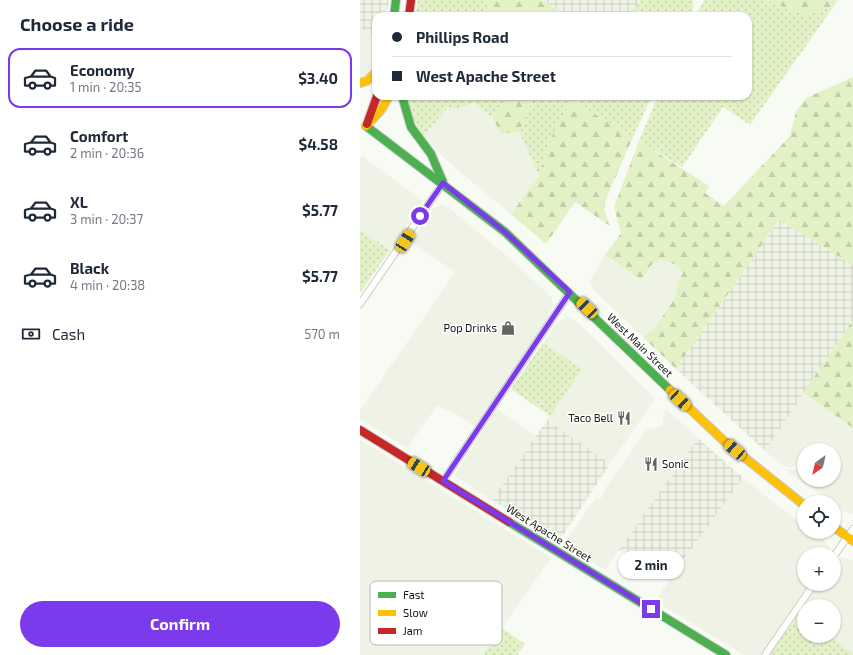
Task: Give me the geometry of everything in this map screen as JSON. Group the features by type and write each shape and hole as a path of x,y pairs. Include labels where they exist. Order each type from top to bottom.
{"main road":[{"path":"394,12 396,0"},
{"path":"410,12 411,0"},
{"path":"360,83 367,81 372,76"},
{"path":"366,126 376,100"},
{"path":"366,126 381,110 387,100"},
{"path":"403,100 411,127 431,154 443,183"},
{"name":"West Main Street","path":"366,126 443,183 505,232 570,292 724,441 797,499"},
{"name":"West Apache Street","path":"360,430 726,655"},
{"path":"841,532 850,539"}],"street":[{"path":"360,304 443,183"},
{"path":"443,481 570,292"},
{"path":"841,549 850,539 853,530"},
{"path":"765,655 809,591"}],"shaded area":[{"path":"360,0 389,0 387,12 372,12 372,35 360,27"},
{"path":"542,0 641,0 633,12 562,12"},
{"path":"360,27 372,35 372,70 360,81"},
{"path":"473,102 492,117 501,134 519,132 539,176 511,214 453,166 422,136 448,106 459,109"},
{"path":"362,156 423,201 390,250 360,230 360,159"},
{"path":"441,205 449,208 513,261 551,297 553,306 541,329 475,426 453,412 437,406 407,448 360,419 360,411 455,272 411,242 434,208"},
{"path":"779,220 853,265 853,320 765,451 676,369"},
{"path":"605,255 641,280 651,265 662,260 676,265 683,273 677,283 676,296 655,328 643,337 593,289 591,282 589,282"},
{"path":"567,317 575,320 654,397 654,400 610,464 547,420 582,369 543,343 557,323"},
{"path":"803,393 853,428 853,514 841,510 841,495 821,495 811,487 841,487 841,443 797,443 797,464 791,468 785,467 765,451"},
{"path":"665,408 698,438 605,570 564,544 596,497 600,500 607,486 646,430 662,426"},
{"path":"497,409 536,436 492,500 454,476"},
{"path":"547,420 610,464 559,541 492,500"},
{"path":"698,438 743,478 669,580 619,550"},
{"path":"360,440 551,558 502,628 502,581 370,581 370,645 490,645 483,655 360,655"},
{"path":"797,466 797,479 784,469 793,470"},
{"path":"743,478 797,520 797,539 822,539 829,547 797,547 797,591 804,591 799,599 797,599 797,601 760,655 744,655 655,601"},
{"path":"843,557 853,561 853,653 839,643 841,643 841,599 809,599 815,591 841,591 841,558"}],"green space":[{"path":"418,0 484,0 490,12 416,12"},
{"path":"484,0 542,0 562,12 490,12"},
{"path":"641,0 693,0 692,12 633,12"},
{"path":"705,0 764,0 806,15 834,6 750,125 723,107 682,167 639,141 656,100 752,100 752,12 698,12"},
{"path":"764,0 838,0 834,6 806,15"},
{"path":"853,77 853,265 779,220 676,369 643,337 655,328 676,296 677,283 683,273 676,265 662,260 651,265 641,280 605,255 621,233 614,207 639,141 709,186 705,193 724,206 790,136 796,111 806,98"},
{"path":"408,100 507,100 492,117 473,102 459,109 448,107 422,136 412,117"},
{"path":"507,100 533,100 519,132 501,134 492,117"},
{"path":"533,100 571,100 551,138 539,176 519,132"},
{"path":"571,100 578,100 576,103 633,137 607,197 604,209 610,226 575,202 546,244 511,214 539,176 551,138"},
{"path":"578,100 650,100 633,137 576,103"},
{"path":"360,230 390,250 360,293"},
{"path":"853,320 853,428 803,393"},
{"path":"543,343 582,369 550,416 511,389"},
{"path":"797,616 797,643 839,643 853,653 853,655 769,655"},
{"path":"502,628 525,644 517,655 483,655 490,645 502,645"}],"traffic: fast":[{"path":"394,12 396,0"},
{"path":"403,100 411,127 431,154 443,182"},
{"path":"366,126 505,232 670,390"},
{"path":"509,522 726,655"}],"traffic: slow":[{"path":"360,83 367,81 372,76"},
{"path":"366,126 381,110 387,100"},
{"path":"670,390 724,441 797,499"},
{"path":"841,532 853,541"}],"traffic: jam":[{"path":"410,12 411,0"},
{"path":"367,124 376,100"},
{"path":"360,430 509,522"}],"place":[{"name":"Pop Drinks","path":"508,328"},
{"name":"Taco Bell","path":"624,418"},
{"name":"Sonic","path":"651,464"}],"route":[{"path":"420,216 443,183 505,232 570,292 443,481 651,609"}]}
